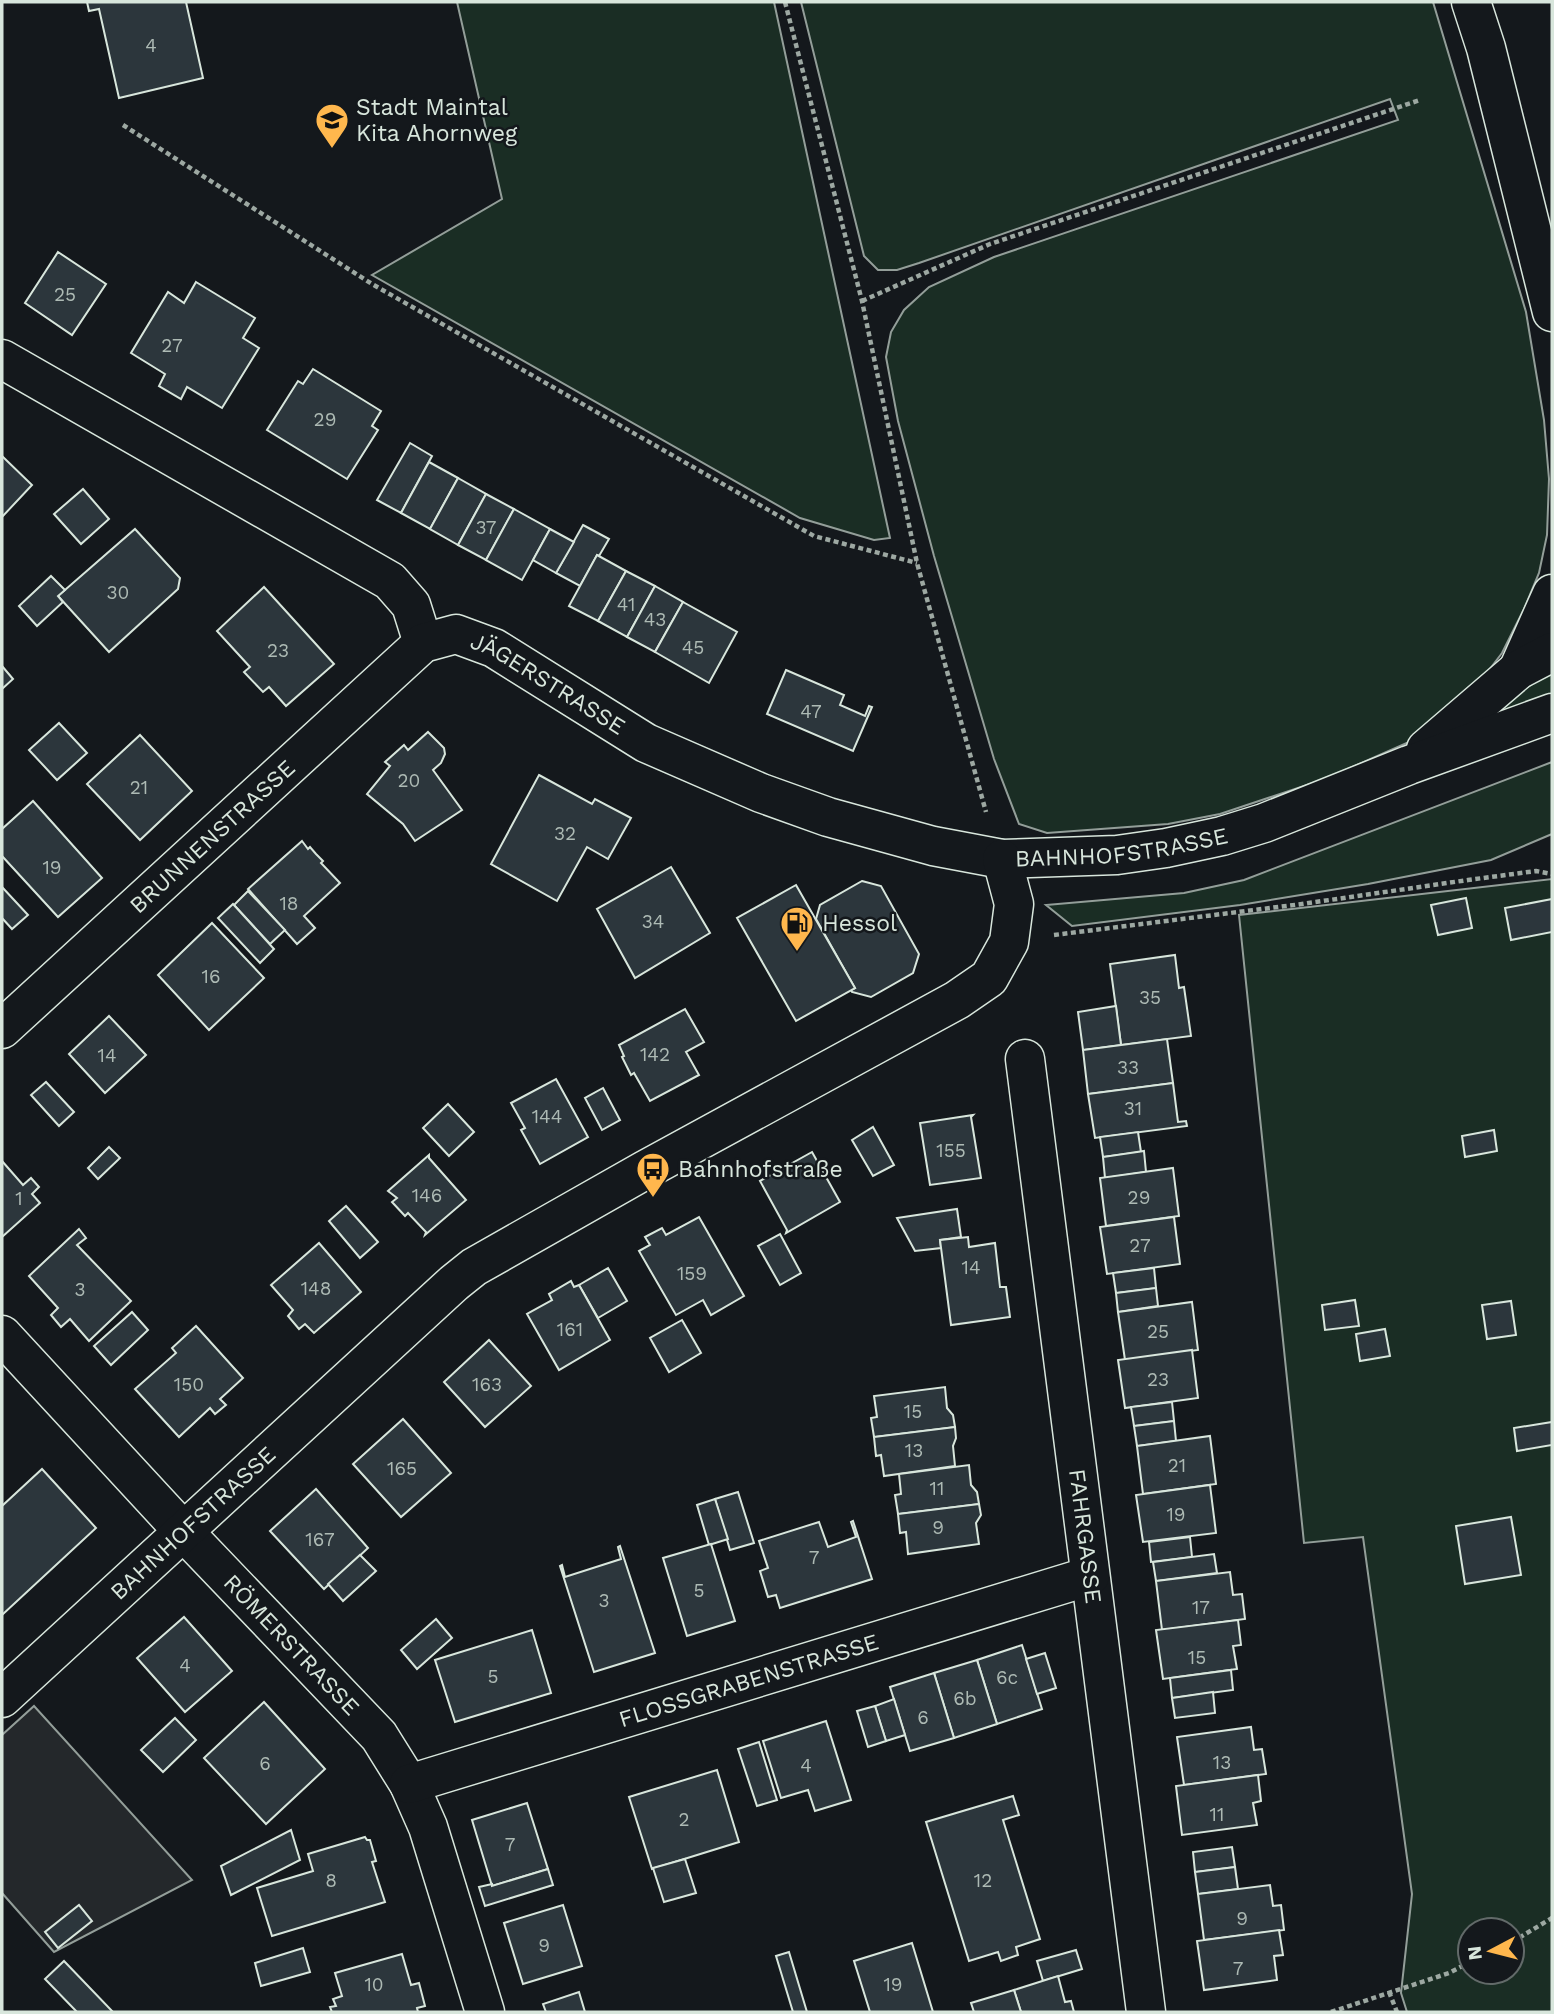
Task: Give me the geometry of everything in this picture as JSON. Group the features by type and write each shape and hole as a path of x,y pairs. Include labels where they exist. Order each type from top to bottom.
{"street":[{"path":"1471,2 1486,48 1552,312"},
{"path":"1486,48 1552,200"},
{"path":"2,359 390,581 411,605 423,643"},
{"name":"BAHNHOFSTRASSE","path":"1518,670 1552,594"},
{"name":"JÄGERSTRASSE","path":"423,643 456,634 494,648 646,743 761,793 828,817 933,846 1002,859"},
{"name":"BRUNNENSTRASSE","path":"2,1029 423,643"},
{"name":"BAHNHOFSTRASSE","path":"1409,765 1518,670 1552,652"},
{"name":"BAHNHOFSTRASSE","path":"2,1698 474,1267 645,1170 957,1000 989,978 1009,942 1014,904 1002,859 1117,855 1222,836 1264,823 1409,765 1552,713"},
{"name":"FAHRGASSE","path":"1024,1059 1146,2012"},
{"name":"RÖMERSTRASSE","path":"2,1335 184,1532 379,1736 409,1784 428,1827 485,2012"},
{"name":"FLOSSGRABENSTRASSE","path":"409,1784 1090,1576"}],"path":[{"path":"785,2 862,301 917,562 979,794 1002,859"},
{"path":"862,301 990,244 1420,100"},
{"path":"123,125 372,284 814,536 917,562"},
{"path":"1009,942 1536,871 1552,874"},
{"path":"1526,1934 1552,1918"},
{"path":"1331,2012 1456,1969"},
{"path":"1389,1992 1397,2012"}],"green space":[{"path":"457,2 774,2 890,538 874,540 800,518 372,275 502,199"},
{"path":"801,2 1433,2 1526,312 1544,420 1549,479 1547,535 1539,573 1524,609 1502,653 1473,691 1425,735 1325,779 1220,814 1168,824 1047,833 1019,824 994,759 934,556 898,421 886,357 891,332 904,310 929,287 994,257 1398,120 1390,99 919,263 897,270 878,270 864,256"},
{"path":"1552,667 1552,698 1502,717 1495,709"},
{"path":"1552,762 1552,834 1491,860 1240,905 1072,926 1046,905 1184,893 1244,880"},
{"path":"1552,879 1552,2012 1407,2012 1401,1993 1412,1894 1363,1537 1304,1543 1239,915"}],"shaded area":[{"path":"34,1706 192,1880 54,1952 2,1893 2,1735"}],"building":[{"path":"87,2 186,2 203,78 119,98 99,9 89,11"},
{"path":"58,252 106,284 72,335 25,303"},
{"path":"196,282 255,318 243,338 259,348 222,408 187,387 181,399 159,386 165,374 131,353 168,292 184,303"},
{"path":"313,369 381,411 372,426 378,430 347,479 267,430 298,381 303,384"},
{"path":"410,443 432,456 401,513 377,500"},
{"path":"2,456 32,485 2,517"},
{"path":"429,462 458,478 430,529 401,513"},
{"path":"458,478 486,494 458,545 430,529"},
{"path":"83,489 109,519 81,544 54,514"},
{"path":"486,494 514,509 486,560 458,545"},
{"path":"514,509 550,529 522,580 486,560"},
{"path":"583,525 609,539 580,586 556,573"},
{"path":"135,529 180,578 178,589 109,652 58,596"},
{"path":"550,529 574,542 556,573 533,560"},
{"path":"597,555 626,571 598,621 569,606"},
{"path":"626,571 655,586 627,637 598,621"},
{"path":"51,576 65,590 58,596 63,602 37,626 19,606"},
{"path":"655,586 683,602 655,652 627,637"},
{"path":"264,587 334,664 286,706 269,687 263,692 244,672 250,667 217,631"},
{"path":"683,602 737,632 709,683 655,652"},
{"path":"2,666 13,679 2,689"},
{"path":"786,670 844,695 840,705 865,716 869,706 872,707 853,751 767,714"},
{"path":"59,723 87,753 57,780 29,750"},
{"path":"428,732 444,748 445,754 441,763 433,770 462,810 415,841 403,824 367,794 390,766 385,762 404,745 408,750"},
{"path":"140,735 192,791 140,840 87,784"},
{"path":"539,775 592,804 595,799 631,818 608,859 587,847 557,901 491,864"},
{"path":"33,801 102,878 58,917 2,856 2,829"},
{"path":"302,841 323,861 321,863 340,883 304,916 315,928 297,944 248,889"},
{"path":"671,867 710,933 635,978 597,909"},
{"path":"862,881 881,886 919,954 913,973 871,997 852,992 855,988 816,919 820,905"},
{"name":"Hessol","path":"796,885 855,988 796,1021 737,918"},
{"path":"2,887 28,915 12,929 2,918"},
{"path":"248,891 285,930 270,944 234,905"},
{"path":"1466,898 1472,928 1438,935 1431,905"},
{"path":"1552,899 1552,932 1511,940 1505,908"},
{"path":"233,904 274,949 260,963 218,918"},
{"path":"212,923 264,978 209,1030 158,975"},
{"path":"1175,955 1179,988 1184,987 1191,1036 1121,1045 1110,964"},
{"path":"1116,1006 1121,1045 1083,1050 1078,1012"},
{"path":"685,1009 704,1042 686,1052 699,1075 650,1101 634,1073 631,1075 619,1045"},
{"path":"109,1016 146,1055 105,1093 69,1054"},
{"path":"1167,1039 1173,1083 1088,1094 1083,1050"},
{"path":"556,1079 588,1137 540,1164 521,1130 525,1128 511,1103"},
{"path":"46,1082 74,1112 59,1126 31,1095"},
{"path":"1173,1083 1178,1122 1186,1121 1187,1126 1095,1138 1088,1094"},
{"path":"603,1088 620,1120 602,1130 585,1098"},
{"path":"448,1104 474,1132 449,1156 423,1128"},
{"path":"973,1115 971,1117 981,1178 930,1185 920,1123"},
{"path":"873,1127 894,1165 873,1176 852,1140"},
{"path":"1494,1130 1497,1151 1465,1157 1462,1136"},
{"path":"1138,1132 1141,1152 1103,1157 1100,1137"},
{"path":"109,1147 120,1158 98,1179 88,1168"},
{"path":"1144,1151 1146,1172 1105,1178 1103,1157"},
{"path":"812,1152 840,1202 786,1233 787,1230 760,1181"},
{"path":"429,1155 466,1200 425,1235 426,1232 408,1213 405,1216 392,1202 397,1198 388,1191"},
{"path":"2,1161 23,1185 31,1178 39,1187 32,1194 40,1203 2,1237"},
{"path":"1173,1168 1179,1216 1106,1226 1100,1178"},
{"path":"346,1206 378,1242 360,1258 329,1221"},
{"path":"957,1209 961,1237 940,1240 941,1248 915,1251 897,1218"},
{"path":"699,1217 744,1296 711,1315 703,1300 676,1315 639,1251 650,1245 645,1237 662,1228 666,1235"},
{"path":"1174,1217 1180,1264 1107,1274 1100,1227"},
{"path":"79,1229 86,1238 77,1245 131,1301 89,1341 70,1319 61,1327 51,1315 58,1308 29,1276"},
{"path":"780,1234 801,1273 780,1285 758,1246"},
{"path":"968,1237 969,1247 995,1243 1000,1287 1006,1287 1010,1317 951,1325 940,1240"},
{"path":"319,1243 361,1292 314,1333 305,1324 299,1329 288,1316 293,1310 271,1285"},
{"path":"608,1268 627,1301 598,1318 579,1285"},
{"path":"1154,1268 1156,1288 1116,1293 1113,1273"},
{"path":"571,1281 574,1287 579,1285 610,1340 559,1370 527,1314 552,1300 549,1294"},
{"path":"1156,1288 1158,1306 1118,1312 1116,1293"},
{"path":"1355,1300 1359,1326 1325,1330 1322,1305"},
{"path":"1511,1301 1516,1335 1487,1339 1482,1305"},
{"path":"1192,1302 1198,1350 1125,1360 1118,1312"},
{"path":"132,1312 148,1330 111,1365 94,1346"},
{"path":"682,1320 701,1353 669,1372 650,1338"},
{"path":"196,1326 243,1378 220,1399 226,1405 215,1414 210,1408 179,1437 135,1389 176,1353 172,1348"},
{"path":"1385,1329 1390,1356 1360,1361 1356,1334"},
{"path":"489,1340 531,1386 485,1427 444,1382"},
{"path":"1192,1350 1198,1398 1125,1408 1118,1360"},
{"path":"945,1387 947,1408 953,1415 955,1427 874,1437 871,1418 877,1417 874,1396"},
{"path":"1172,1402 1174,1421 1134,1426 1131,1407"},
{"path":"403,1419 451,1473 401,1517 353,1464"},
{"path":"1174,1421 1176,1441 1137,1446 1134,1426"},
{"path":"1552,1422 1552,1445 1517,1451 1514,1428"},
{"path":"955,1427 955,1466 884,1476 881,1455 876,1456 874,1437"},
{"path":"1210,1436 1216,1484 1143,1494 1137,1446"},
{"path":"969,1465 971,1485 977,1492 979,1504 898,1514 895,1495 901,1494 899,1474"},
{"path":"42,1469 96,1528 2,1615 2,1506"},
{"path":"1210,1485 1216,1533 1143,1542 1136,1495"},
{"path":"316,1489 368,1548 324,1589 270,1531"},
{"path":"738,1492 754,1543 730,1550 715,1499"},
{"path":"715,1499 728,1539 709,1545 697,1505"},
{"path":"979,1504 981,1515 976,1523 979,1544 908,1554 906,1532 900,1533 898,1514"},
{"path":"1511,1517 1521,1575 1465,1584 1456,1526"},
{"path":"853,1521 872,1579 780,1608 776,1595 768,1597 760,1571 768,1568 759,1541 819,1522 828,1547 856,1537 851,1522"},
{"path":"1190,1537 1192,1557 1151,1562 1149,1542"},
{"path":"711,1544 735,1621 687,1636 663,1558"},
{"path":"620,1546 655,1653 594,1672 560,1566 562,1565 565,1577 621,1559"},
{"path":"1214,1554 1217,1573 1156,1581 1153,1562"},
{"path":"360,1555 376,1571 343,1601 328,1584"},
{"path":"1230,1572 1233,1595 1242,1594 1245,1619 1162,1630 1156,1581"},
{"path":"184,1617 232,1671 185,1712 137,1658"},
{"path":"436,1619 452,1638 417,1669 401,1650"},
{"path":"1238,1620 1241,1645 1233,1646 1237,1669 1163,1679 1156,1630"},
{"path":"532,1630 551,1693 455,1722 435,1660"},
{"path":"1022,1645 1042,1709 997,1724 977,1660"},
{"path":"1045,1653 1056,1688 1037,1694 1026,1659"},
{"path":"977,1660 997,1724 954,1738 934,1673"},
{"path":"1231,1670 1233,1690 1172,1698 1170,1678"},
{"path":"934,1673 954,1738 910,1751 890,1687"},
{"path":"1213,1692 1215,1713 1175,1718 1172,1698"},
{"path":"894,1699 905,1735 886,1741 875,1706"},
{"path":"264,1702 325,1769 266,1824 204,1758"},
{"path":"875,1706 886,1741 868,1747 857,1711"},
{"path":"175,1718 196,1740 163,1772 141,1750"},
{"path":"826,1721 851,1800 815,1811 808,1790 781,1798 763,1741"},
{"path":"1251,1727 1254,1750 1262,1749 1266,1774 1184,1785 1177,1737"},
{"path":"759,1742 777,1800 757,1806 738,1749"},
{"path":"717,1770 739,1842 652,1869 629,1797"},
{"path":"1258,1775 1261,1801 1253,1803 1257,1825 1182,1835 1176,1786"},
{"path":"1013,1796 1019,1815 1003,1820 1040,1939 1016,1947 1018,1955 1001,1961 998,1952 969,1961 926,1822"},
{"path":"527,1803 548,1869 492,1886 472,1820"},
{"path":"291,1830 300,1860 231,1895 221,1866"},
{"path":"365,1837 370,1840 376,1861 372,1862 385,1902 272,1936 257,1888 313,1871 308,1854"},
{"path":"1232,1847 1235,1867 1195,1872 1193,1852"},
{"path":"685,1859 696,1893 664,1902 653,1868"},
{"path":"1235,1867 1238,1889 1198,1894 1195,1872"},
{"path":"548,1869 553,1885 485,1906 479,1887 492,1886"},
{"path":"1270,1885 1273,1906 1281,1905 1284,1930 1204,1940 1198,1894"},
{"path":"79,1905 92,1921 58,1948 45,1932"},
{"path":"563,1905 582,1966 523,1984 504,1923"},
{"path":"1279,1930 1283,1955 1274,1956 1277,1980 1204,1990 1197,1941"},
{"path":"912,1943 933,2012 870,2012 854,1961"},
{"path":"303,1948 310,1972 261,1986 255,1963"},
{"path":"1076,1950 1082,1969 1043,1981 1037,1961"},
{"path":"789,1952 807,2012 793,2012 776,1956"},
{"path":"402,1954 411,1985 419,1983 425,2006 417,2008 418,2012 332,2012 330,2007 336,2006 333,1999 342,1996 335,1973"},
{"path":"64,1961 113,2012 77,2012 45,1979"},
{"path":"1058,1976 1065,2002 1071,2001 1074,2012 1021,2012 1014,1990"},
{"path":"1014,1990 1021,2012 974,2012 971,2003"},
{"path":"579,1992 585,2012 546,2012 543,2004"}],"place":[{"name":"Stadt Maintal Kita Ahornweg","path":"332,150"},
{"name":"Hessol","path":"797,953"},
{"name":"Bahnhofstraße","path":"653,1199"}]}
